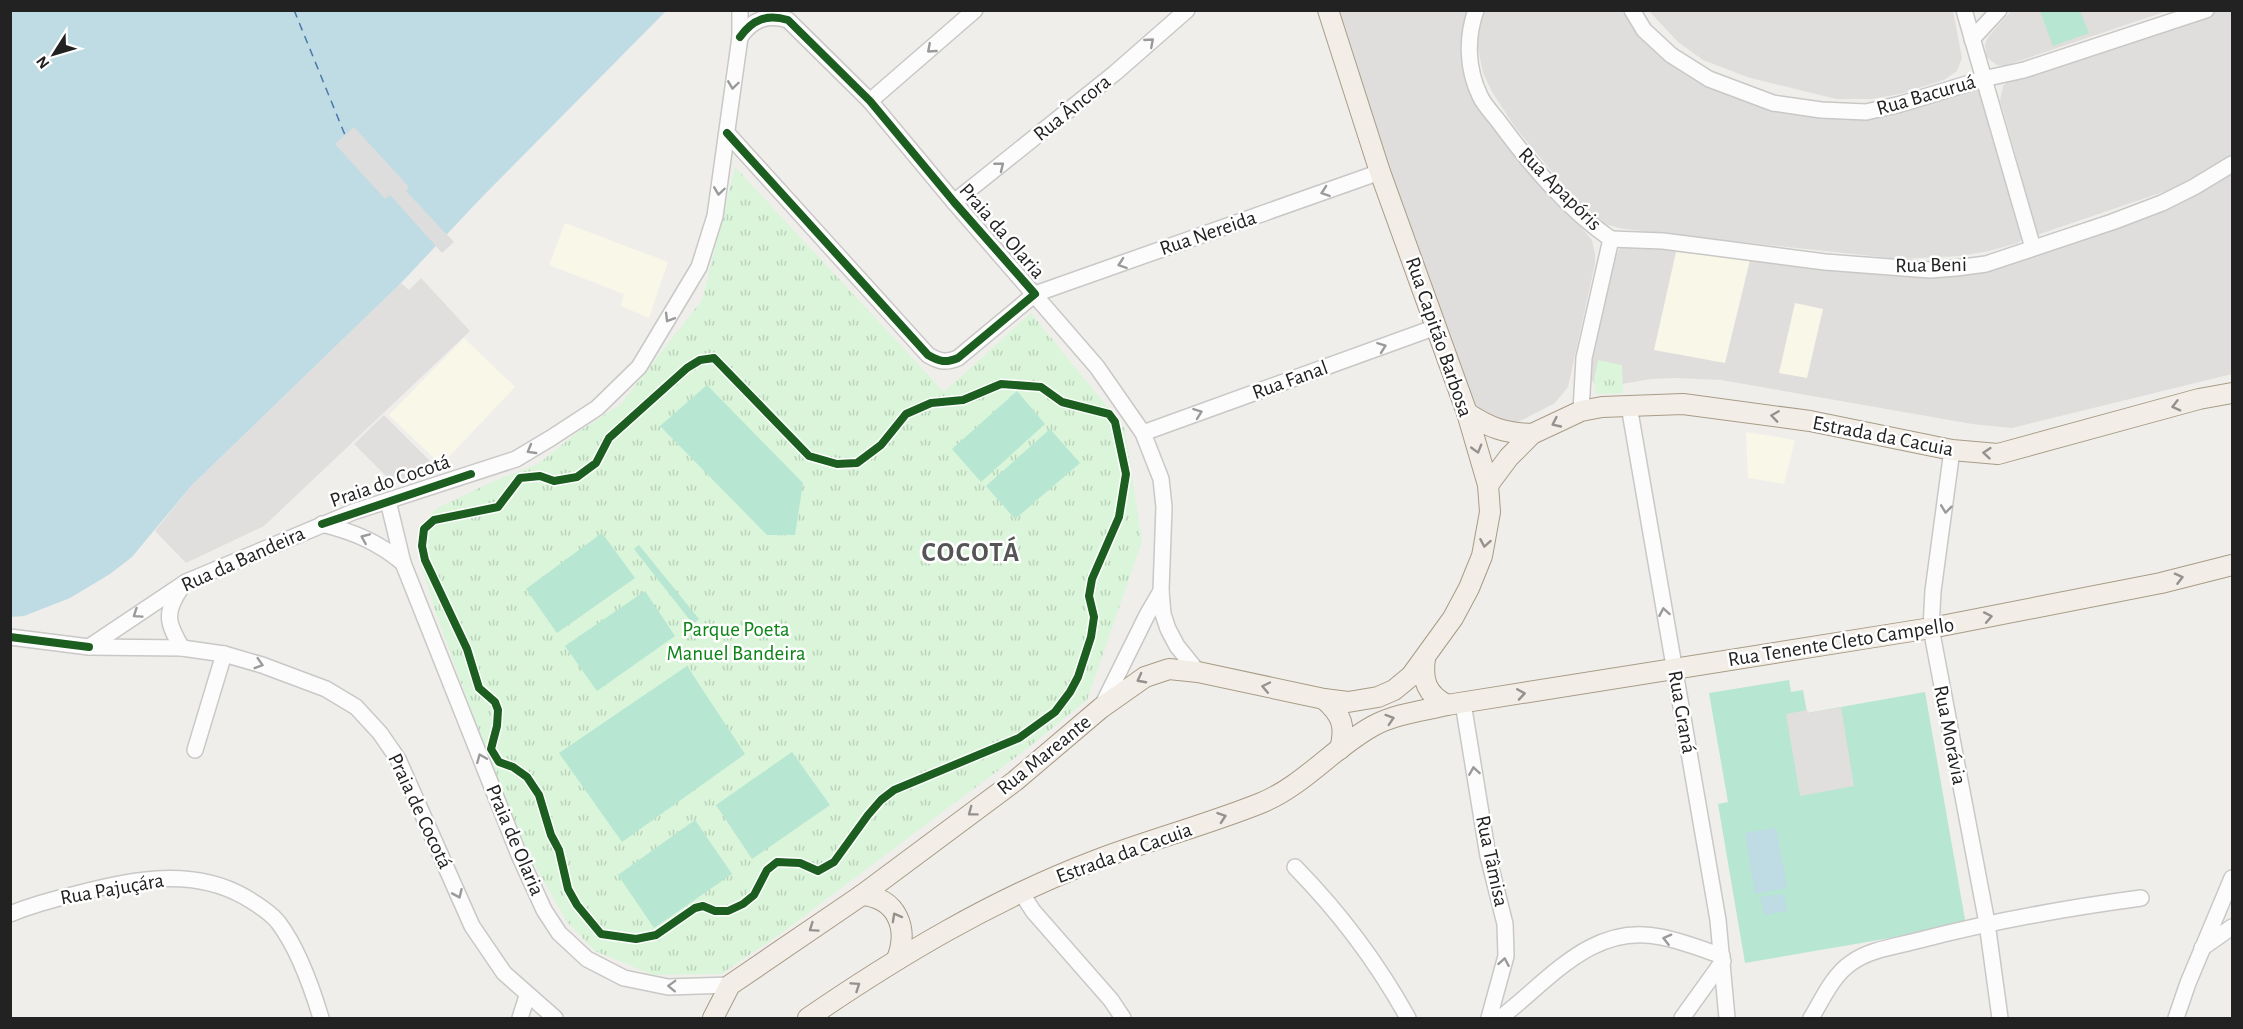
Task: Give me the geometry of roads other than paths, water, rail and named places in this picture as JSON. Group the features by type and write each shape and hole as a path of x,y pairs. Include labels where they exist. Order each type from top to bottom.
{"main road":[{"name":"Rua Capitão Barbosa","path":"1328,10 1380,172 1467,413 1488,485 1490,512 1482,556 1453,618 1425,658"},
{"name":"Estrada da Cacuia","path":"1488,485 1509,457 1532,434 1581,411 1602,407 1683,404 1798,419 1952,450 1998,454 2199,399 2232,393"},
{"name":"Estrada da Cacuia","path":"1467,413 1497,430 1510,434 1532,434"},
{"name":"Rua Tenente Cleto Campello","path":"1455,704 1931,628 2161,583 2232,565"},
{"name":"Rua Mareante","path":"713,1018 730,985 862,895 1015,781 1134,683 1169,669 1198,672 1348,702 1378,697 1394,690 1411,676 1425,658"},
{"path":"1425,658 1423,676 1427,689 1434,697 1455,704"},
{"path":"1324,699 1336,712 1342,726 1344,734 1340,749"},
{"name":"Estrada da Cacuia","path":"811,1017 897,959 1021,892 1094,861 1263,802 1301,780 1359,735 1388,719 1455,704"},
{"path":"862,895 885,902 894,911 903,935 902,947 897,959"}],"street":[{"path":"727,133 740,37 740,10"},
{"path":"870,101 975,10"},
{"name":"Rua Âncora","path":"954,202 1115,73 1187,10"},
{"name":"Rua Apapóris","path":"1476,10 1470,28 1468,49 1480,96 1514,142 1562,197 1593,227 1611,239 1584,358 1581,411"},
{"name":"Rua Bacuruá","path":"1632,10 1644,30 1671,55 1709,80 1773,103 1821,110 1866,112 1901,104 1983,79 2024,70 2206,10"},
{"path":"1964,10 2033,249"},
{"path":"1972,39 1999,10"},
{"name":"Praia da Olaria","path":"740,37 748,26 757,20 777,17 788,20 870,101 1097,367 1143,433 1161,479 1164,507 1161,591 1163,614 1177,646 1198,672"},
{"name":"Praia da Olaria","path":"727,133 868,292 928,356 939,362 948,362 958,358 1035,294"},
{"name":"Praia do Cocotá","path":"322,524 516,459 597,408 639,367 699,267 715,216 727,133"},
{"name":"Rua Beni","path":"1611,239 1663,241 1825,262 1930,270 1986,264 2162,203 2232,164"},
{"name":"Rua Nereida","path":"1035,294 1380,172"},
{"name":"Rua Fanal","path":"1143,433 1436,327"},
{"name":"Rua Graná","path":"1629,405 1718,920 1727,1018"},
{"name":"Rua Morávia","path":"1952,450 1931,628 1987,923 2000,1018"},
{"name":"Praia de Olaria","path":"387,501 403,563 519,855 544,910 559,933 587,959 624,978 668,987 730,985"},
{"name":"Rua da Bandeira","path":"89,647 186,582 322,524 350,532 383,546 403,563"},
{"path":"182,648 169,627 169,614 173,601 186,582"},
{"name":"Praia da Olaria","path":"1101,708 1161,591"},
{"path":"115,629 113,633 115,642 122,647"},
{"path":"10,637 89,647"},
{"name":"Praia de Cocotá","path":"89,647 182,648 224,654 262,664 326,689 356,707 380,733 398,759 472,926 504,973 549,1014"},
{"path":"195,750 224,654"},
{"name":"Rua Tâmisa","path":"1455,704 1505,924 1506,956 1489,1018"},
{"path":"1295,867 1347,925 1390,986 1408,1018"},
{"name":"Rua Pajuçára","path":"10,914 31,905 107,886 157,878 203,880 229,888 257,904 277,922 293,949 321,1018"},
{"path":"2176,1018 2202,948 2232,878"},
{"path":"1021,892 1033,910 1111,1000 1123,1018"},
{"path":"1812,1018 1840,974 1851,963 1876,952 1987,923 2078,906 2141,898"},
{"path":"2202,948 2232,927"},
{"path":"1500,1018 1594,944 1614,936 1629,934 1660,936 1723,959 1682,1018"},
{"path":"520,1018 527,996"}],"water":[{"path":"10,11 666,11 482,197 401,283 192,485 132,557 110,574 70,598 24,616 11,617"},
{"path":"1776,828 1787,888 1755,894 1745,833"},
{"path":"1784,894 1787,911 1764,915 1760,897"}],"district":[{"name":"COCOTÁ","path":"971,552"}],"park label":[{"name":"Parque Poeta Manuel Bandeira","path":"736,641"}]}
